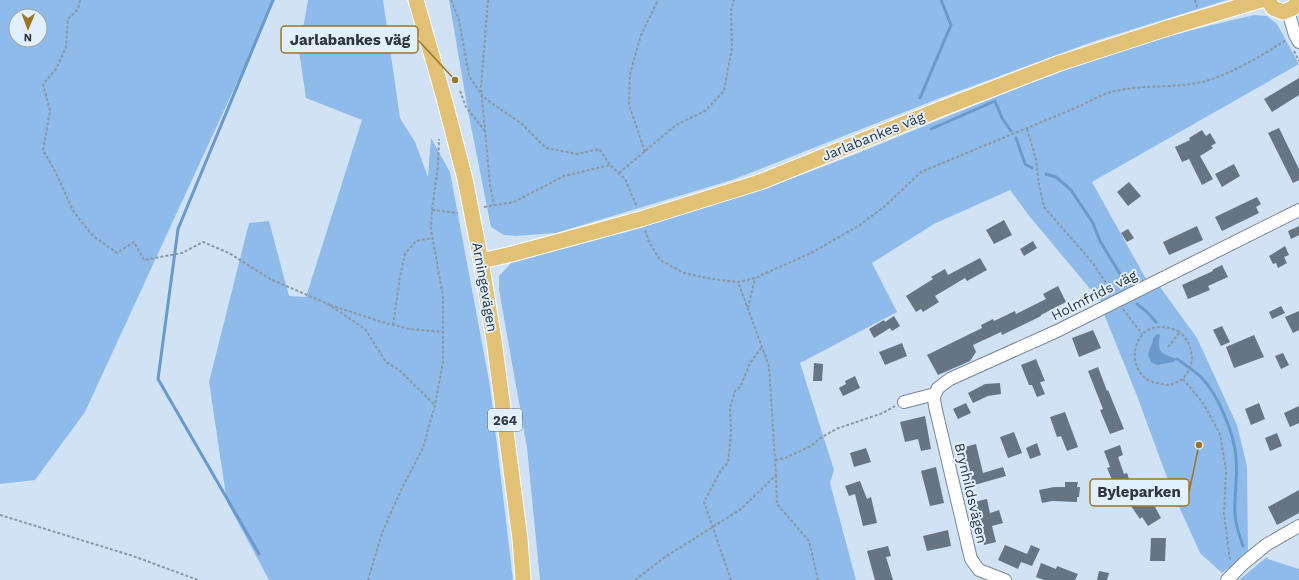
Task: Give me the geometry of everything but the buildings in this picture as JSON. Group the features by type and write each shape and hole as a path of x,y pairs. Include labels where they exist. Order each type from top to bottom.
{"main road":[{"name":"Arningevägen","path":"416,0 463,172 480,261 494,340 520,540 523,580"},
{"name":"Jarlabankes väg","path":"480,261 512,254 642,219 760,182 943,108 1057,64 1261,0"},
{"path":"1268,0 1273,8 1278,11 1288,11 1293,8 1299,0"}],"street":[{"path":"1288,11 1297,39"},
{"name":"Holmfrids väg","path":"936,394 938,388 950,378 1057,331 1299,210"},
{"path":"904,402 936,394"},
{"name":"Brynhildsvägen","path":"936,394 934,399 935,406 971,559 979,570 1005,580"},
{"path":"1231,576 1266,545 1299,526"}],"path":[{"path":"80,0 78,9 68,19 66,47 59,64 43,84 50,111 43,150 56,173 73,211 93,236 117,253 134,242 144,260 182,253 203,242 229,253 270,279 328,304 393,325 444,332"},
{"path":"451,0 459,20 469,76 483,96 522,124 546,148 577,154 599,149 610,165 625,178 642,219 649,242 660,260 684,273 712,279 738,282 755,278 811,253 860,226 885,206 921,172 1080,106 1104,94 1120,90 1200,82 1213,79 1297,39"},
{"path":"488,0 481,88 483,96 490,184 494,205"},
{"path":"645,152 629,105 630,74 641,35 658,0"},
{"path":"619,173 676,125 705,112 724,91 732,48 731,10 734,0"},
{"path":"460,91 466,107 485,132"},
{"path":"1027,128 1036,159 1039,185 1044,207 1092,262 1142,334"},
{"path":"368,580 382,533 402,488 423,448 435,404 443,362 443,297 431,229 438,166 439,139"},
{"path":"483,207 514,202 564,176 610,165"},
{"path":"432,210 459,213"},
{"path":"393,325 405,254 416,242 433,238"},
{"path":"748,309 755,278"},
{"path":"738,282 769,366 777,504 809,541 818,580"},
{"path":"328,304 366,330 386,362 399,370 435,404"},
{"path":"1159,326 1170,327 1180,332 1187,339 1192,351 1191,363 1183,379 1170,385 1152,382 1140,372 1134,359 1136,345 1142,334 1159,326"},
{"path":"1168,347 1180,332"},
{"path":"731,580 704,502 721,470 728,462 732,434 730,408 735,391 740,387 750,363 762,347"},
{"path":"1183,379 1203,403 1220,434 1226,470 1224,514 1231,576"},
{"path":"775,460 785,458 811,446 819,439 836,429 883,413 904,402"},
{"path":"635,580 665,557 741,509 776,475"},
{"path":"0,515 133,556 198,580"}],"shaded area":[{"path":"0,0 275,0 85,412 35,480 0,484"},
{"path":"308,0 383,0 400,118 415,142 428,177 431,138 450,172 490,386 513,580 269,580 227,502 209,382 249,223 269,221 289,296 306,297 362,120 306,98 299,51"},
{"path":"449,0 1227,0 1092,42 940,98 732,180 556,233 516,236 504,235 491,227 468,111"},
{"path":"1254,15 1267,16 1277,24 1299,64 1092,182 1146,279 1101,302 1030,217 1010,190 934,224 872,263 897,312 800,363 834,470 830,483 856,580 540,580 527,448 499,290 499,276 512,262 643,226 741,196 813,171 1048,76 1129,48"},
{"path":"1160,287 1197,338 1237,425 1247,466 1248,554 1222,573 1200,553 1172,491 1137,396 1104,314"},
{"path":"1157,334 1160,335 1159,346 1161,352 1177,359 1173,362 1157,365 1151,362 1148,355 1153,338"},
{"path":"1267,557 1268,559 1299,569 1299,580 1239,580"}],"waterway":[{"path":"259,554 158,379 178,229 273,0"},
{"path":"920,98 951,25 941,0"},
{"path":"931,129 995,101 1002,118 1011,131"},
{"path":"1016,138 1025,164 1032,168"},
{"path":"1046,174 1056,177 1071,190 1093,223 1100,241 1123,279"},
{"path":"1137,304 1156,322"},
{"path":"1177,359 1199,375 1208,385 1220,405 1233,438 1236,465 1235,517 1243,546"}],"place":[{"name":"Jarlabankes väg","path":"455,80"},
{"name":"Byleparken","path":"1199,445"}]}
